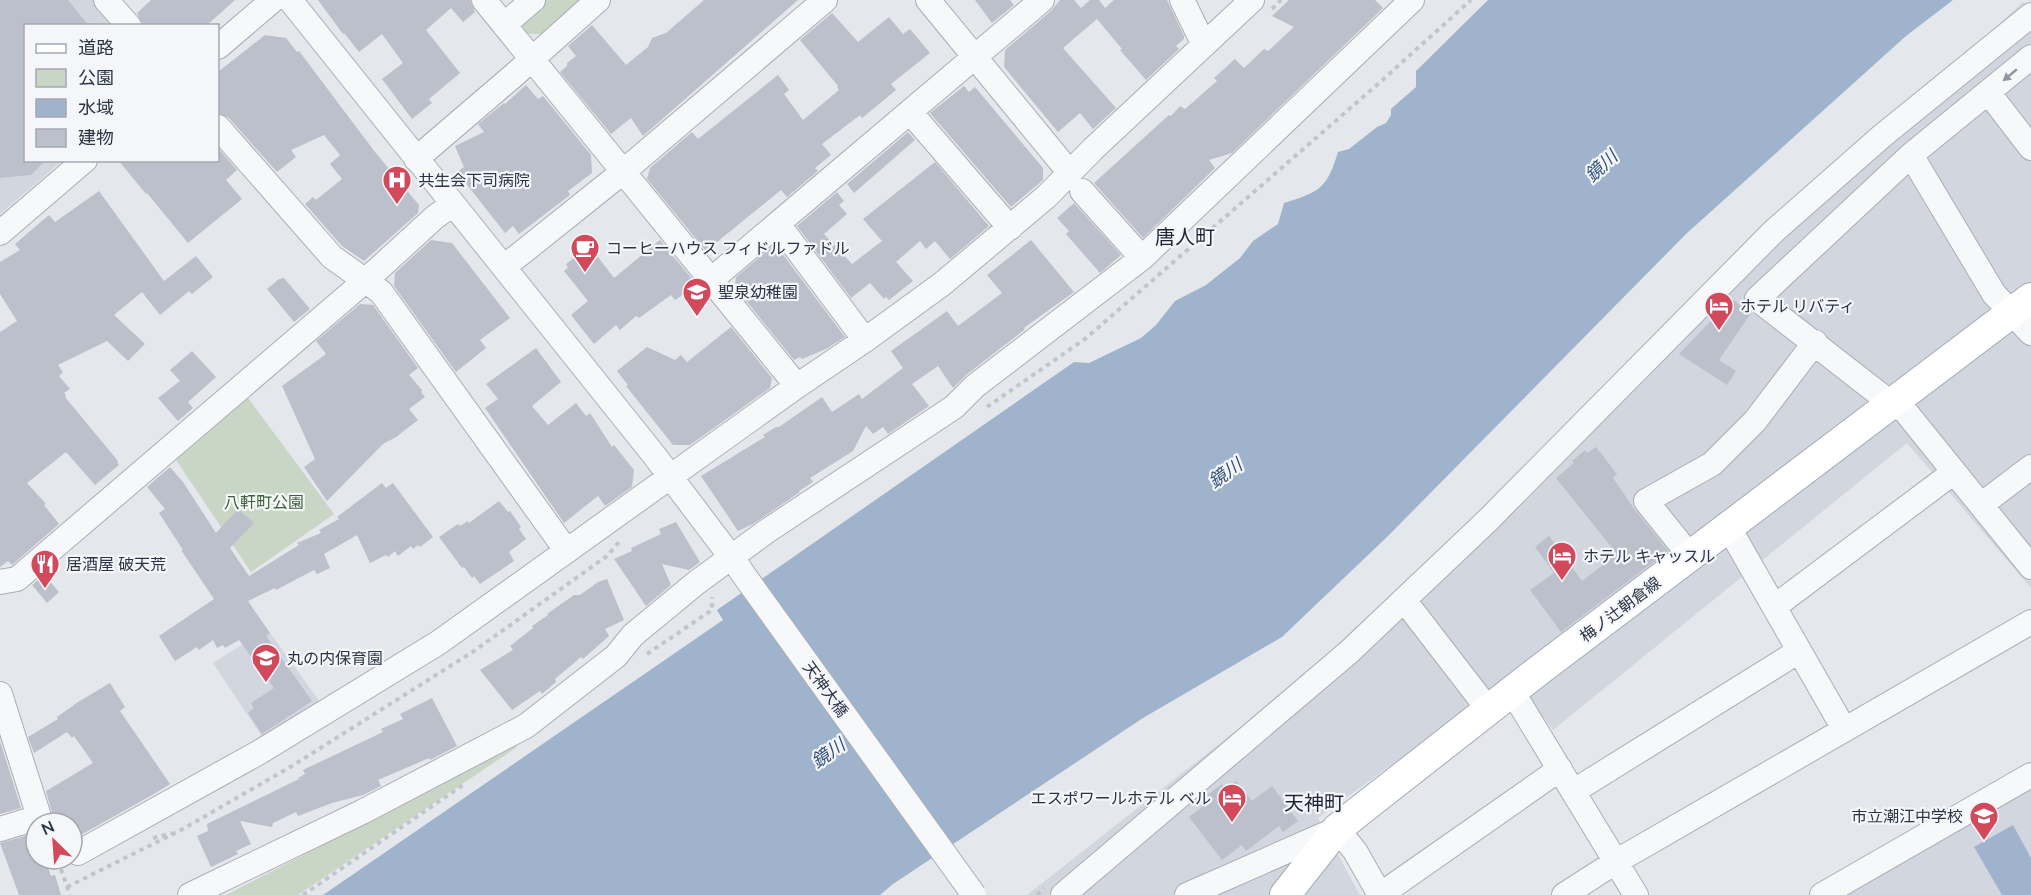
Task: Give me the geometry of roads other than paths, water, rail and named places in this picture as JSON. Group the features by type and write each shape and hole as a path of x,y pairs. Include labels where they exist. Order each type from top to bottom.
{"main road":[{"name":"梅ノ辻朝倉線","path":"1284,895 1337,829 1488,709 1892,404 2024,315"}],"street":[{"path":"106,0 127,24"},
{"path":"219,46 273,0"},
{"name":"天神大橋","path":"290,0 671,476 974,895"},
{"path":"484,0 797,386"},
{"path":"504,25 533,0"},
{"path":"416,159 598,0"},
{"path":"504,267 624,171 825,0"},
{"path":"928,0 1076,182 1142,258"},
{"path":"711,280 1042,0"},
{"path":"1182,0 1204,45"},
{"path":"84,850 258,753 438,643 942,284 1047,196 1076,182 1204,45 1252,0"},
{"path":"190,895 362,812 526,726 616,656 633,635 687,590 736,564 767,531 954,407 975,386 1142,258 1412,0"},
{"path":"1063,895 1349,652 1487,521 1774,231 1881,136 2031,15"},
{"path":"2031,57 1911,155 1758,299 1892,404 1905,411 2031,567"},
{"path":"1988,92 2031,148"},
{"path":"910,112 1010,228"},
{"path":"219,128 332,257 381,292 566,550"},
{"path":"1911,155 1994,294 2024,315"},
{"path":"0,233 83,162"},
{"path":"0,582 18,579 365,281 435,217 453,204"},
{"path":"778,224 865,340"},
{"path":"1691,557 1646,501 1712,464 1755,421 1815,342"},
{"path":"1982,506 2031,467"},
{"path":"1774,608 1954,472"},
{"path":"1729,528 1844,729"},
{"path":"1404,600 1488,709"},
{"path":"1563,895 1617,861 2031,622"},
{"path":"1574,790 1799,651"},
{"path":"1512,691 1636,895"},
{"path":"0,694 37,811"},
{"path":"1187,895 1337,829 1355,851 1380,895 1560,768"},
{"path":"1822,895 2031,775"},
{"path":"0,829 24,824"}],"water":[{"name":"鏡川","path":"1488,0 1953,0 1906,36 1686,234 1388,536 1282,637 1143,718 893,884 880,895 323,895 723,620 717,610 1074,362 1089,363 1141,338 1156,325 1175,301 1206,285 1240,258 1253,241 1278,224 1284,203 1306,196 1320,187 1330,174 1338,152 1349,149 1377,127 1386,123 1391,115 1391,109 1416,87 1416,71"},
{"path":"2013,825 2031,858 2031,895 2002,895 1974,847"}],"place":[{"name":"共生会下司病院","path":"397,206"},
{"name":"コーヒーハウス フィドルファドル","path":"585,274"},
{"name":"聖泉幼稚園","path":"697,318"},
{"name":"ホテル リバティ","path":"1719,332"},
{"name":"ホテル キャッスル","path":"1562,582"},
{"name":"居酒屋 破天荒","path":"45,590"},
{"name":"丸の内保育園","path":"266,684"},
{"name":"エスポワールホテル ベル","path":"1232,824"},
{"name":"市立潮江中学校","path":"1984,842"}],"district":[{"name":"唐人町","path":"1185,236"},
{"name":"天神町","path":"1314,802"}],"park label":[{"name":"八軒町公園","path":"264,502"}]}
